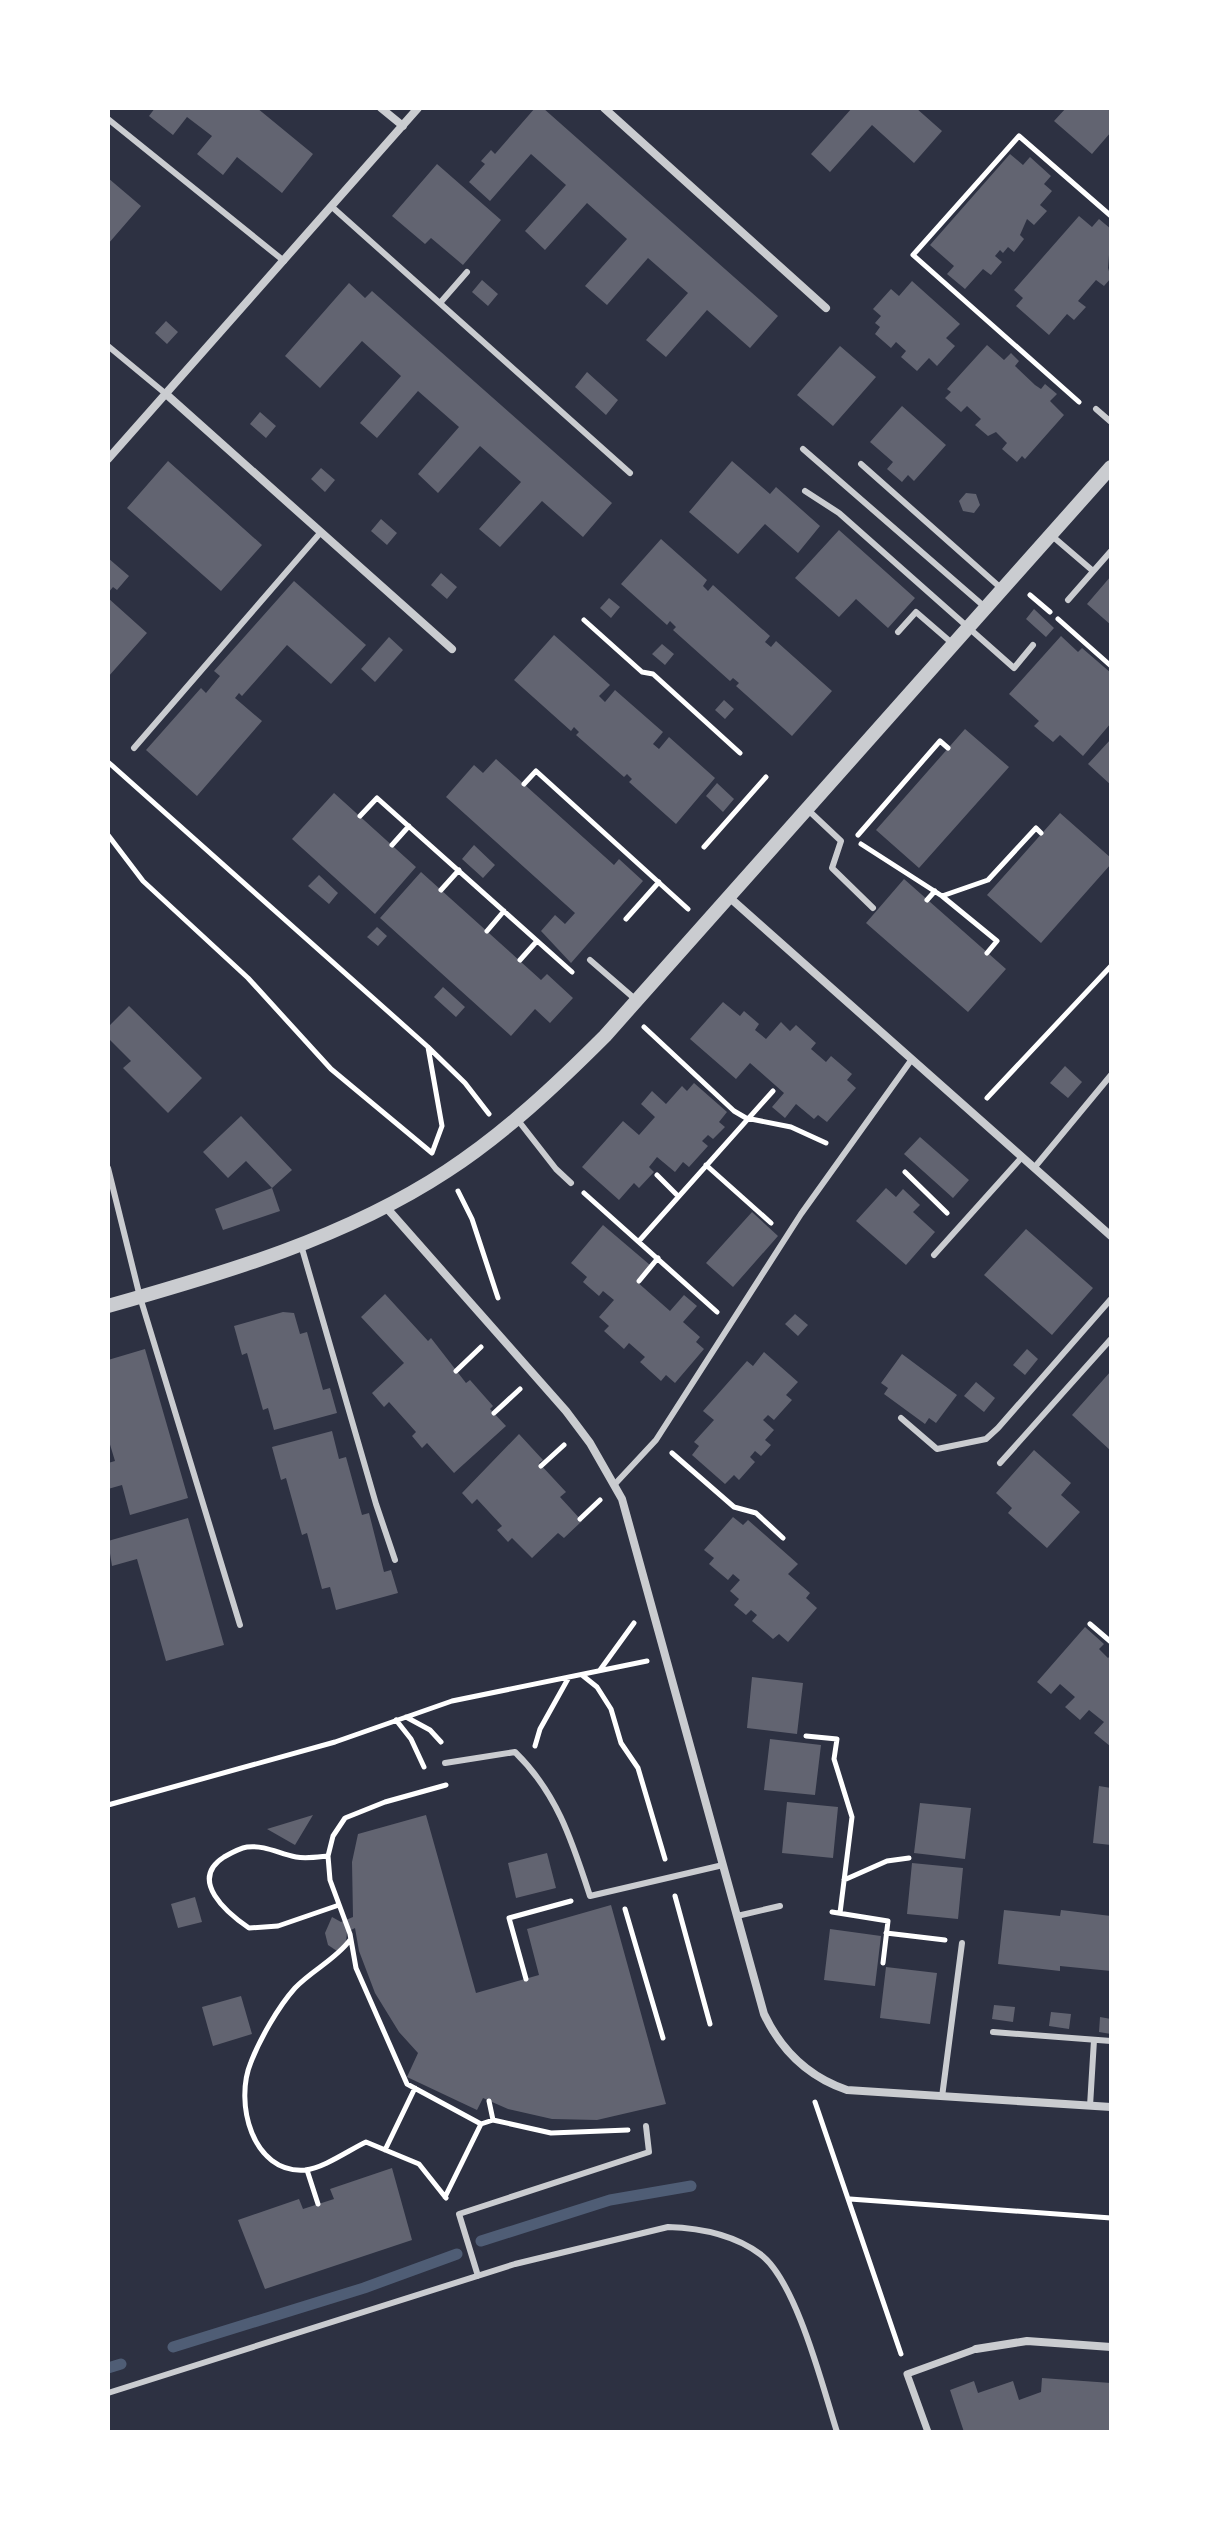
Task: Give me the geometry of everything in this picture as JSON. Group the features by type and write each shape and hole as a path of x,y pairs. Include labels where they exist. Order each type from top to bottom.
{"street":[{"path":"381,108 403,126"},
{"path":"108,459 418,108"},
{"path":"604,108 826,308"},
{"path":"166,394 452,649"},
{"path":"108,1306 301,1245 384,1206 446,1172 517,1119 564,1077 637,1001 1111,467"},
{"path":"729,897 1111,1236"},
{"path":"384,1206 566,1411 615,1484 651,1600 764,2014 786,2050 830,2084 847,2090 1111,2107"},
{"path":"928,2432 907,2374 976,2349 1027,2341 1111,2347"}],"lane":[{"path":"108,119 284,261"},
{"path":"331,206 630,473"},
{"path":"440,303 467,272"},
{"path":"108,346 166,394"},
{"path":"1096,409 1111,422"},
{"path":"803,449 986,608"},
{"path":"861,464 1002,589"},
{"path":"805,491 839,513 1014,668 1033,645"},
{"path":"134,748 321,532"},
{"path":"1051,535 1093,571"},
{"path":"1068,600 1111,551"},
{"path":"898,632 916,612 954,644"},
{"path":"807,809 841,841 832,868 873,908"},
{"path":"590,960 637,1001"},
{"path":"615,1484 656,1440 786,1236 912,1059"},
{"path":"1034,1168 1111,1075"},
{"path":"517,1119 556,1169 571,1183"},
{"path":"934,1255 1022,1157"},
{"path":"108,1168 140,1297 240,1625"},
{"path":"301,1245 395,1560"},
{"path":"901,1418 937,1449 986,1439 1111,1299"},
{"path":"1000,1463 1111,1339"},
{"path":"445,1763 515,1752 529,1766 563,1815 590,1896 723,1865"},
{"path":"737,1916 780,1906"},
{"path":"942,2097 962,1943"},
{"path":"993,2032 1111,2041"},
{"path":"1090,2106 1094,2040"},
{"path":"478,2276 459,2214 649,2152 646,2126"},
{"path":"108,2393 478,2276 594,2243 668,2227 726,2235 762,2255 790,2294 837,2432"}],"path":[{"path":"1096,409 1078,401 913,255 1019,136 1111,216"},
{"path":"1028,593 1111,666"},
{"path":"584,620 642,672 653,674 740,753"},
{"path":"948,748 940,741 854,840 935,891 997,941 987,953"},
{"path":"108,762 428,1047 465,1083 488,1113"},
{"path":"524,784 536,771 689,910"},
{"path":"704,847 766,777"},
{"path":"360,816 377,798 575,975"},
{"path":"886,804 893,810"},
{"path":"392,845 409,826"},
{"path":"942,896 988,880 1036,828 1041,833"},
{"path":"108,835 143,881 248,978 331,1069 432,1153 442,1126 428,1047"},
{"path":"441,890 459,870"},
{"path":"996,872 1002,878"},
{"path":"626,919 659,882"},
{"path":"927,900 935,891"},
{"path":"487,931 504,911"},
{"path":"520,960 537,941"},
{"path":"987,1098 1111,966"},
{"path":"643,1026 734,1111 746,1118 791,1127 845,1152"},
{"path":"639,1241 773,1091"},
{"path":"706,1165 786,1236"},
{"path":"905,1172 961,1225"},
{"path":"657,1175 678,1196"},
{"path":"571,1183 659,1257 730,1324"},
{"path":"458,1190 472,1219 500,1305"},
{"path":"639,1281 659,1257"},
{"path":"456,1371 478,1351"},
{"path":"494,1413 524,1385"},
{"path":"541,1466 571,1439"},
{"path":"656,1440 734,1507 756,1513 783,1538"},
{"path":"580,1519 605,1496"},
{"path":"599,1671 651,1600"},
{"path":"1090,1624 1111,1642"},
{"path":"108,1805 335,1742 452,1701 666,1657"},
{"path":"581,1674 597,1687 611,1709 621,1743"},
{"path":"529,1766 540,1729 569,1677"},
{"path":"406,1717 440,1739 445,1763"},
{"path":"396,1720 411,1739 428,1772"},
{"path":"806,1736 837,1739 834,1759 852,1817 840,1913"},
{"path":"437,1779 446,1786"},
{"path":"421,1795 385,1802 345,1818 333,1836 328,1856 330,1880 351,1939 356,1968 389,2050 407,2084 481,2124"},
{"path":"328,1856 296,1857 276,1849 246,1847 218,1861 209,1874 210,1888 219,1903 249,1928 278,1926 339,1905"},
{"path":"844,1880 887,1861 909,1858"},
{"path":"619,1889 663,2038"},
{"path":"526,1979 509,1918 590,1896"},
{"path":"832,1912 888,1921 883,1963"},
{"path":"886,1933 962,1943"},
{"path":"351,1939 337,1957 295,1988 250,2064 245,2100 249,2126 260,2151 285,2167 307,2170 366,2142 419,2164 459,2214"},
{"path":"385,2150 415,2088"},
{"path":"809,2096 818,2106 907,2374"},
{"path":"489,2101 493,2120"},
{"path":"445,2197 481,2124 493,2120 551,2133 594,2134 646,2126"},
{"path":"307,2170 318,2204"},
{"path":"850,2199 1111,2218"}],"building":[{"path":"155,108 257,108 313,154 282,193 237,157 223,175 197,154 212,136 187,117 173,135 149,116"},
{"path":"535,108 543,108 778,316 750,348 707,310 666,357 646,340 688,293 648,258 607,305 585,286 627,239 587,203 545,250 525,231 566,185 531,154 490,201 469,182 485,164 481,161 491,150 495,154"},
{"path":"852,108 916,108 942,131 914,163 872,125 830,172 811,154"},
{"path":"1066,108 1111,108 1111,132 1092,154 1054,121"},
{"path":"1010,154 1023,165 1030,157 1051,176 1044,184 1052,191 1040,205 1047,211 1034,225 1027,219 1020,235 1024,239 1014,252 1008,247 1003,253 1000,250 995,256 1002,262 991,275 983,269 965,289 947,274 954,266 930,245"},
{"path":"437,164 501,220 463,265 431,238 425,244 392,216"},
{"path":"108,178 141,206 108,244"},
{"path":"1079,216 1092,227 1099,219 1111,229 1108,268 1111,278 1104,286 1096,280 1078,301 1086,307 1074,320 1067,314 1049,335 1016,306 1023,298 1014,290"},
{"path":"482,280 498,294 488,306 472,292"},
{"path":"912,281 960,324 946,338 955,346 937,366 929,358 917,371 901,357 906,351 896,342 891,348 875,334 880,327 875,323 881,316 873,309 891,289 899,296"},
{"path":"349,283 365,298 372,291 612,503 583,537 542,501 500,547 479,529 521,482 480,446 438,493 418,474 459,427 418,391 377,438 360,423 401,376 362,341 320,388 285,356"},
{"path":"166,321 178,332 167,344 155,333"},
{"path":"987,345 1004,360 1011,353 1019,361 1015,366 1035,385 1041,389 1045,384 1057,394 1050,401 1064,415 1025,459 1022,456 1017,462 1002,449 1007,443 996,432 988,436 975,425 981,419 967,406 961,412 945,398 951,392 947,389"},
{"path":"840,346 876,377 833,426 797,395"},
{"path":"587,372 618,400 606,415 575,387"},
{"path":"902,406 946,445 914,481 908,475 902,482 887,469 893,462 870,442"},
{"path":"260,412 276,426 266,438 250,424"},
{"path":"168,461 262,545 221,591 127,508"},
{"path":"732,461 770,494 776,487 820,526 798,553 765,524 738,554 689,512"},
{"path":"321,468 335,480 325,492 311,479"},
{"path":"966,493 976,494 980,505 974,513 963,511 959,501"},
{"path":"381,519 397,533 387,545 371,531"},
{"path":"839,530 915,598 888,628 856,599 839,617 795,578"},
{"path":"661,539 707,580 703,586 708,591 713,585 770,636 765,642 771,647 776,641 832,691 792,736 736,686 739,683 733,678 730,681 673,630 676,627 670,621 667,625 621,584"},
{"path":"108,558 129,576 117,590 113,587 108,593"},
{"path":"441,573 457,587 447,599 431,585"},
{"path":"1111,576 1111,625 1087,604"},
{"path":"294,581 366,645 331,684 287,645 242,696 239,693 235,698 262,721 197,796 146,750 201,688 206,693 220,676 214,671"},
{"path":"108,598 147,633 108,677"},
{"path":"609,598 620,607 611,618 600,608"},
{"path":"1034,609 1054,628 1046,637 1026,619"},
{"path":"554,635 610,685 599,696 605,702 615,690 663,732 653,744 659,749 669,737 715,778 676,824 629,782 632,779 627,774 624,777 576,735 579,732 574,727 571,731 514,680"},
{"path":"1061,636 1078,652 1082,648 1111,673 1111,723 1083,756 1060,735 1053,742 1034,726 1039,721 1009,694"},
{"path":"389,637 403,650 375,682 361,669"},
{"path":"662,644 674,654 665,665 652,654"},
{"path":"724,700 734,709 725,719 715,710"},
{"path":"965,729 1009,767 919,868 876,830"},
{"path":"1111,739 1111,785 1088,764"},
{"path":"496,759 614,865 619,859 643,881 571,963 541,931 555,915 565,924 575,913 446,797 474,765 483,773"},
{"path":"717,783 734,799 723,812 706,796"},
{"path":"334,793 416,867 375,914 292,839"},
{"path":"1060,813 1111,858 1111,864 1041,943 987,895"},
{"path":"474,845 495,865 483,878 462,859"},
{"path":"421,872 541,980 547,974 573,998 550,1023 535,1009 511,1036 380,918"},
{"path":"319,875 338,893 329,904 308,886"},
{"path":"904,879 1006,969 968,1012 866,923"},
{"path":"377,927 387,936 378,946 367,937"},
{"path":"443,987 465,1007 456,1017 434,997"},
{"path":"723,1002 740,1016 744,1011 759,1024 755,1030 766,1039 781,1022 790,1031 796,1025 816,1043 811,1049 826,1062 831,1056 852,1074 847,1080 856,1088 827,1122 818,1115 814,1119 796,1104 785,1118 772,1107 784,1093 750,1063 736,1079 690,1039"},
{"path":"129,1006 202,1078 168,1113 123,1068 131,1061 108,1038 108,1027"},
{"path":"1065,1066 1082,1082 1068,1098 1050,1083"},
{"path":"694,1083 727,1112 719,1122 725,1127 713,1139 708,1135 702,1141 708,1146 689,1167 683,1162 675,1172 657,1157 649,1167 654,1172 639,1188 634,1183 619,1200 582,1167 623,1121 639,1135 655,1117 641,1104 652,1091 666,1104 682,1086 687,1091"},
{"path":"241,1116 292,1170 272,1188 246,1161 228,1178 203,1152"},
{"path":"920,1137 969,1180 953,1198 904,1154"},
{"path":"272,1188 280,1211 223,1230 215,1209"},
{"path":"886,1188 896,1197 903,1189 920,1205 913,1212 935,1232 906,1265 856,1221"},
{"path":"752,1212 778,1236 733,1287 706,1263"},
{"path":"603,1225 650,1265 636,1281 670,1311 684,1295 697,1306 683,1322 700,1337 696,1342 704,1349 675,1383 666,1375 661,1381 640,1362 645,1357 629,1343 624,1349 604,1331 609,1326 599,1317 614,1300 603,1291 599,1296 583,1282 587,1277 571,1263"},
{"path":"1026,1229 1093,1288 1052,1335 984,1275"},
{"path":"385,1294 428,1341 431,1338 466,1383 470,1380 506,1426 454,1473 427,1443 422,1448 412,1436 416,1432 389,1402 384,1407 372,1393 404,1363 361,1317"},
{"path":"283,1312 294,1313 300,1334 307,1332 323,1390 330,1388 337,1413 274,1430 268,1408 263,1410 247,1353 242,1355 234,1326"},
{"path":"795,1314 808,1325 798,1336 785,1324"},
{"path":"145,1349 188,1498 130,1515 122,1485 108,1489 108,1463 115,1461 108,1438 108,1360"},
{"path":"1027,1349 1038,1359 1025,1375 1013,1365"},
{"path":"764,1352 798,1382 786,1395 792,1400 774,1420 768,1415 763,1420 774,1430 765,1440 771,1445 761,1456 755,1451 750,1457 755,1462 739,1480 734,1475 725,1484 692,1455 699,1446 694,1442 714,1420 703,1411 747,1361 753,1366"},
{"path":"902,1354 957,1395 936,1423 929,1418 925,1424 884,1394 888,1388 881,1383"},
{"path":"1111,1371 1111,1451 1072,1415"},
{"path":"976,1382 995,1398 984,1412 964,1396"},
{"path":"332,1431 339,1459 346,1457 362,1515 369,1513 384,1572 391,1570 398,1593 336,1610 330,1587 322,1589 307,1533 302,1535 286,1478 281,1480 272,1447"},
{"path":"519,1434 543,1460 539,1463 566,1492 560,1497 582,1521 564,1538 558,1533 532,1558 512,1538 508,1542 497,1530 502,1526 477,1499 472,1504 462,1493"},
{"path":"1034,1450 1071,1483 1061,1495 1080,1512 1047,1548 1008,1513 1012,1508 996,1493"},
{"path":"733,1517 743,1525 748,1520 798,1564 788,1574 810,1593 806,1598 817,1608 788,1642 779,1634 773,1639 752,1621 757,1615 751,1610 746,1615 734,1605 739,1599 730,1591 740,1580 733,1574 728,1580 709,1564 714,1558 704,1550"},
{"path":"188,1518 224,1645 166,1661 137,1559 112,1566 108,1541"},
{"path":"1085,1627 1104,1644 1099,1649 1108,1658 1111,1655 1110,1746 1094,1733 1104,1722 1089,1710 1080,1720 1065,1707 1075,1697 1060,1684 1051,1694 1037,1682"},
{"path":"752,1677 803,1683 797,1734 747,1728"},
{"path":"770,1739 821,1745 815,1795 764,1790"},
{"path":"1099,1786 1111,1788 1111,1845 1093,1843"},
{"path":"787,1802 838,1807 833,1858 782,1853"},
{"path":"920,1803 971,1808 965,1859 914,1853"},
{"path":"313,1815 295,1845 267,1829"},
{"path":"426,1815 476,1993 539,1975 527,1929 611,1905 666,2104 597,2120 552,2119 508,2109 483,2098 477,2110 407,2077 418,2053 399,2032 375,1993 359,1951 355,1928 347,1932 346,1942 337,1951 328,1945 325,1933 332,1917 341,1922 353,1917 352,1862 358,1834"},
{"path":"547,1853 556,1888 516,1898 508,1863"},
{"path":"912,1863 963,1868 958,1919 907,1914"},
{"path":"195,1897 202,1922 178,1928 171,1904"},
{"path":"1004,1910 1060,1916 1061,1910 1111,1916 1111,1971 1060,1966 1060,1971 998,1964"},
{"path":"830,1929 881,1936 875,1986 824,1980"},
{"path":"886,1967 937,1973 930,2024 880,2018"},
{"path":"241,1996 252,2034 213,2046 202,2007"},
{"path":"994,2005 1015,2007 1013,2022 992,2019"},
{"path":"1051,2012 1071,2014 1069,2029 1049,2026"},
{"path":"1100,2017 1111,2019 1111,2034 1099,2032"},
{"path":"392,2168 412,2240 265,2289 238,2220 299,2199 303,2209 334,2199 330,2189"},
{"path":"1042,2378 1111,2383 1111,2432 964,2432 950,2390 974,2381 978,2393 1013,2381 1019,2400 1041,2392"}],"waterway":[{"path":"481,2241 610,2200 691,2186"},
{"path":"173,2347 364,2288 457,2254"},
{"path":"108,2368 121,2364"}]}
